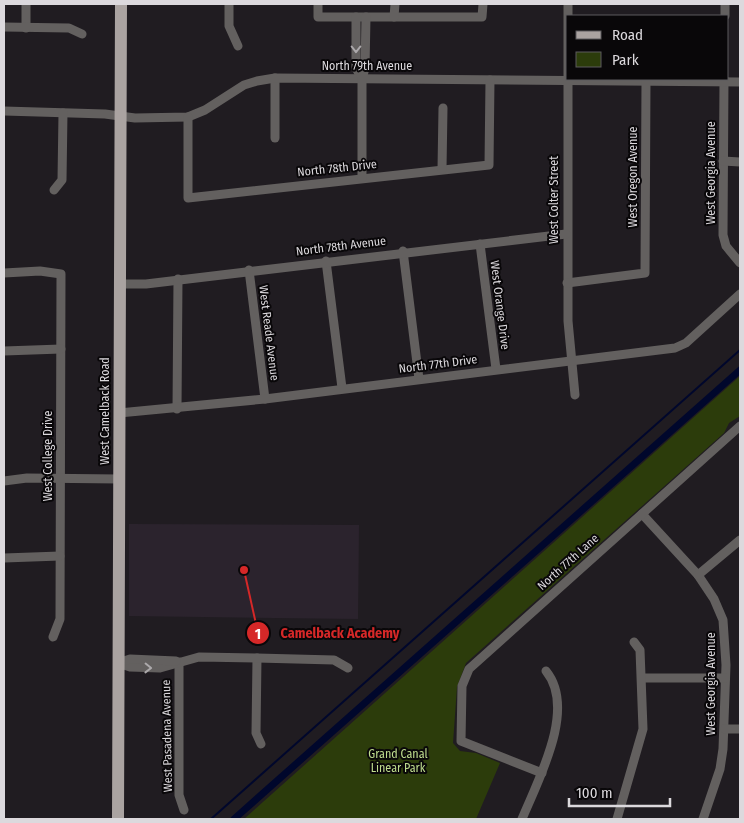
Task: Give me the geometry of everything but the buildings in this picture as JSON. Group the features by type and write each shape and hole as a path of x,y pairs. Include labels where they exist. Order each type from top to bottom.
{"main road":[{"name":"West Camelback Road","path":"118,819 121,4"}],"street":[{"path":"26,4 26,28"},
{"path":"229,4 229,26 238,46"},
{"path":"318,4 318,17 482,17 482,4"},
{"path":"394,17 395,4"},
{"path":"356,17 356,68 362,79"},
{"path":"362,178 362,79 365,68 366,17"},
{"path":"4,27 69,28 82,34"},
{"path":"275,78 276,138"},
{"name":"North 79th Avenue","path":"4,111 188,117 205,110 244,85 275,78 724,80 740,82"},
{"name":"North 78th Drive","path":"188,117 188,198 489,165 490,80"},
{"name":"West Colter Street","path":"567,80 567,284 575,396"},
{"name":"West Georgia Avenue","path":"724,80 723,235 726,246 740,263"},
{"name":"West Oregon Avenue","path":"567,284 645,273 646,81"},
{"path":"442,170 443,108"},
{"path":"54,190 62,180 63,113"},
{"path":"723,161 740,162"},
{"name":"North 78th Avenue","path":"120,284 146,284 403,251 566,234"},
{"name":"West Orange Drive","path":"480,244 496,369"},
{"path":"403,251 419,379"},
{"path":"326,261 342,388"},
{"name":"West Reade Avenue","path":"249,270 265,399"},
{"name":"West College Drive","path":"4,273 40,271 61,274 60,619 54,637"},
{"path":"177,409 178,279"},
{"name":"North 77th Drive","path":"119,413 177,409 265,399 681,346 740,294"},
{"path":"4,351 61,350"},
{"name":"North 77th Lane","path":"542,773 461,741 462,686 469,669 475,661 740,426"},
{"path":"4,480 60,478 119,479"},
{"name":"West Georgia Avenue","path":"642,514 698,575 714,599 723,620 726,642 725,729 720,769 703,819"},
{"path":"698,575 740,540"},
{"path":"4,558 60,556"},
{"path":"617,819 642,729 643,678 640,650 634,642"},
{"path":"118,663 132,659 179,662 199,657 257,658 334,660 348,668"},
{"path":"257,658 256,733 261,744"},
{"name":"West Pasadena Avenue","path":"179,662 179,795 184,810"},
{"path":"522,819 555,739 555,682 546,671"},
{"path":"643,678 725,678"},
{"path":"725,729 740,729"}],"shaded area":[{"path":"129,524 359,525 358,619 129,616"}],"green space":[{"name":"Grand Canal Linear Park","path":"740,376 740,416 729,423 724,433 466,663 457,687 453,743 460,751 476,753 500,763 476,819 244,819"}],"waterway":[{"path":"211,819 740,350"},
{"path":"234,819 740,370"}],"place":[{"name":"Camelback Academy","path":"244,570"}]}
